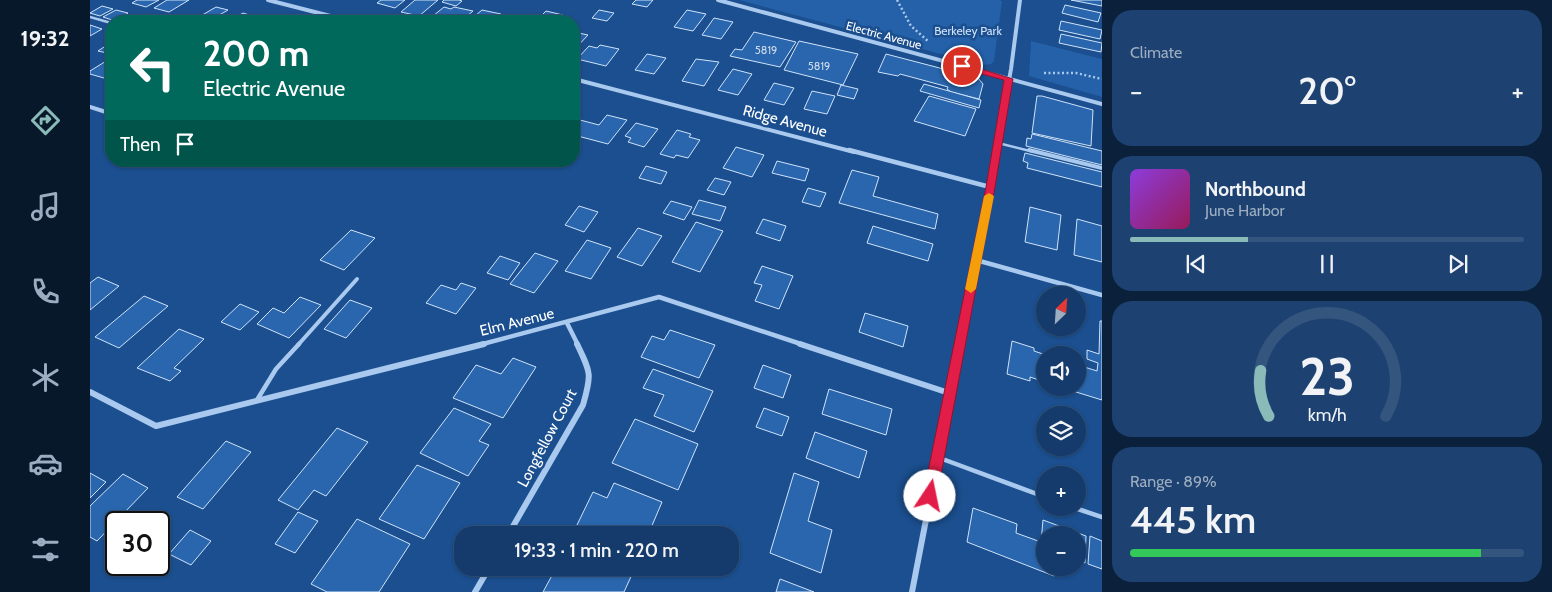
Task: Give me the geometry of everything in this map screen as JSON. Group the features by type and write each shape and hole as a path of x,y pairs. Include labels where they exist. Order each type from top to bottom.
{"street":[{"path":"268,0 327,15"},
{"name":"Electric Avenue","path":"718,0 1102,104"},
{"path":"912,592 998,143 1009,79 1019,0"},
{"name":"Ridge Avenue","path":"580,81 990,187"},
{"path":"90,107 105,112"},
{"path":"976,260 1102,295"},
{"name":"Elm Avenue","path":"90,392 156,426 567,323 659,297 949,393"},
{"name":"Longfellow Court","path":"513,526 583,405 589,384 589,369 567,323"},
{"path":"475,592 484,576"}],"lane":[{"path":"90,17 105,21"},
{"path":"998,143 1102,168"},
{"path":"257,400 276,369 357,279"},
{"path":"937,457 1036,494"},
{"path":"1086,512 1102,517"}],"path":[{"path":"897,0 911,26 932,44"},
{"path":"1055,72 1076,73 1102,79"}],"green space":[{"name":"Berkeley Park","path":"739,0 1002,1 994,61 991,64 982,65"},
{"path":"1031,41 1102,59 1102,97 1029,76"}],"building":[{"path":"137,0 159,0 146,7 132,3"},
{"path":"167,0 189,0 169,12 154,8"},
{"path":"381,0 405,0 395,8 377,3"},
{"path":"415,0 438,0 420,15 401,12"},
{"path":"444,0 462,1 456,6 442,2"},
{"path":"636,0 653,0 647,7 632,4"},
{"path":"1071,0 1102,0 1102,6"},
{"path":"1065,5 1101,13 1098,22 1062,13"},
{"path":"102,6 113,9 100,16 90,13"},
{"path":"216,7 228,10 219,15 202,15"},
{"path":"444,7 473,11 468,15 434,15"},
{"path":"116,10 128,13 125,15 107,15"},
{"path":"482,10 501,14 500,15 476,15"},
{"path":"599,10 614,13 607,21 592,18"},
{"path":"687,10 706,14 693,31 674,27"},
{"path":"546,11 563,15 542,15"},
{"path":"714,18 733,22 721,39 702,35"},
{"path":"1061,21 1102,30 1100,39 1059,30"},
{"path":"90,25 102,29 90,36"},
{"path":"754,32 796,42 780,67 730,56 735,49 742,50"},
{"path":"580,33 588,35 580,44"},
{"path":"1061,34 1102,43 1101,52 1059,43"},
{"path":"799,41 858,54 843,85 784,70"},
{"path":"600,45 619,49 606,66 580,60 580,56 589,46 597,48"},
{"path":"105,46 105,53 98,51"},
{"path":"647,54 666,58 654,74 635,70"},
{"path":"886,54 978,78 983,84 979,99 951,92 947,89 948,87 900,74 898,76 878,72"},
{"path":"696,59 719,62 704,86 682,81"},
{"path":"105,62 105,78 90,74 90,71"},
{"path":"733,69 752,74 738,95 718,90"},
{"path":"774,83 794,88 784,105 764,100"},
{"path":"924,84 981,100 979,108 920,91"},
{"path":"841,85 858,89 854,99 837,95"},
{"path":"812,91 835,96 827,114 804,109"},
{"path":"929,96 976,109 965,136 914,121"},
{"path":"1037,96 1093,110 1091,146 1032,133"},
{"path":"607,115 627,120 608,144 580,137 580,120 599,125"},
{"path":"636,123 658,129 644,147 628,142 631,138 625,136"},
{"path":"677,130 691,134 689,137 700,140 688,158 676,155 674,158 660,154"},
{"path":"1032,134 1102,151 1102,165 1026,146 1027,138 1031,139"},
{"path":"736,147 764,155 752,177 723,168"},
{"path":"1025,153 1102,172 1102,187 1027,168 1028,163 1023,161"},
{"path":"777,161 809,169 805,181 772,173"},
{"path":"646,166 667,172 661,184 639,178"},
{"path":"852,170 879,177 873,196 938,214 935,229 839,203"},
{"path":"715,178 731,182 724,195 707,190"},
{"path":"808,188 826,193 820,207 802,202"},
{"path":"699,200 726,207 720,221 692,214"},
{"path":"671,201 692,207 684,220 663,213"},
{"path":"579,206 598,212 584,232 565,225"},
{"path":"1030,207 1061,215 1057,250 1025,242"},
{"path":"763,219 786,226 780,241 756,233"},
{"path":"1077,219 1102,226 1102,262 1074,255"},
{"path":"696,222 723,231 700,272 672,262"},
{"path":"873,226 933,244 928,261 867,243"},
{"path":"638,228 662,236 642,266 617,257"},
{"path":"351,230 375,238 344,270 320,260"},
{"path":"587,240 611,248 591,279 565,271"},
{"path":"535,253 558,261 534,293 510,284"},
{"path":"500,256 520,263 508,280 487,273"},
{"path":"762,266 793,276 779,309 755,301 762,285 754,283"},
{"path":"98,277 119,286 90,310 90,283"},
{"path":"461,283 476,288 456,314 426,303 441,285 456,290"},
{"path":"144,296 168,306 119,348 95,337"},
{"path":"300,297 321,305 289,338 257,324 273,308 284,313"},
{"path":"350,300 372,308 346,338 324,329"},
{"path":"240,304 259,312 240,330 221,322"},
{"path":"865,313 908,326 903,347 859,332"},
{"path":"1100,321 1102,321 1102,400 1086,395 1086,368 1097,371 1098,363 1087,359 1087,350 1099,354"},
{"path":"179,329 204,339 174,368 181,371 170,381 137,368"},
{"path":"670,330 715,345 699,378 641,357 652,336 664,340"},
{"path":"1012,341 1034,348 1036,352 1036,379 1030,377 1030,381 1007,374"},
{"path":"513,358 536,367 503,418 453,398 476,365 501,374"},
{"path":"763,365 791,375 783,398 754,388"},
{"path":"653,369 713,391 694,432 654,416 664,395 643,388"},
{"path":"829,389 892,409 886,435 822,414"},
{"path":"454,408 491,424 479,441 489,445 468,476 420,453"},
{"path":"764,408 789,417 782,436 756,427"},
{"path":"635,419 698,444 678,490 612,463"},
{"path":"337,428 368,442 326,496 314,490 298,510 278,500"},
{"path":"815,432 867,451 859,478 806,458"},
{"path":"226,441 251,452 203,509 177,497"},
{"path":"417,465 460,483 424,539 379,519"},
{"path":"90,473 106,482 90,498"},
{"path":"794,473 819,482 808,521 832,530 821,573 770,553"},
{"path":"123,474 148,488 126,511 105,511 105,533 97,541 90,537 90,506"},
{"path":"614,483 662,502 652,526 577,525 593,492 607,498"},
{"path":"973,508 1017,524 1016,533 1036,540 1036,569 967,542"},
{"path":"298,512 318,521 295,553 275,544"},
{"path":"357,519 410,544 379,592 327,592 311,584"},
{"path":"1043,520 1059,526 1042,526"},
{"path":"190,530 211,541 191,565 170,553"},
{"path":"1090,536 1102,541 1102,569 1088,564"},
{"path":"552,576 631,576 624,592 543,592"},
{"path":"780,579 814,592 776,592"}],"slow traffic":[{"path":"971,289 989,196"}],"route":[{"path":"930,496 1009,79 962,66"}]}
